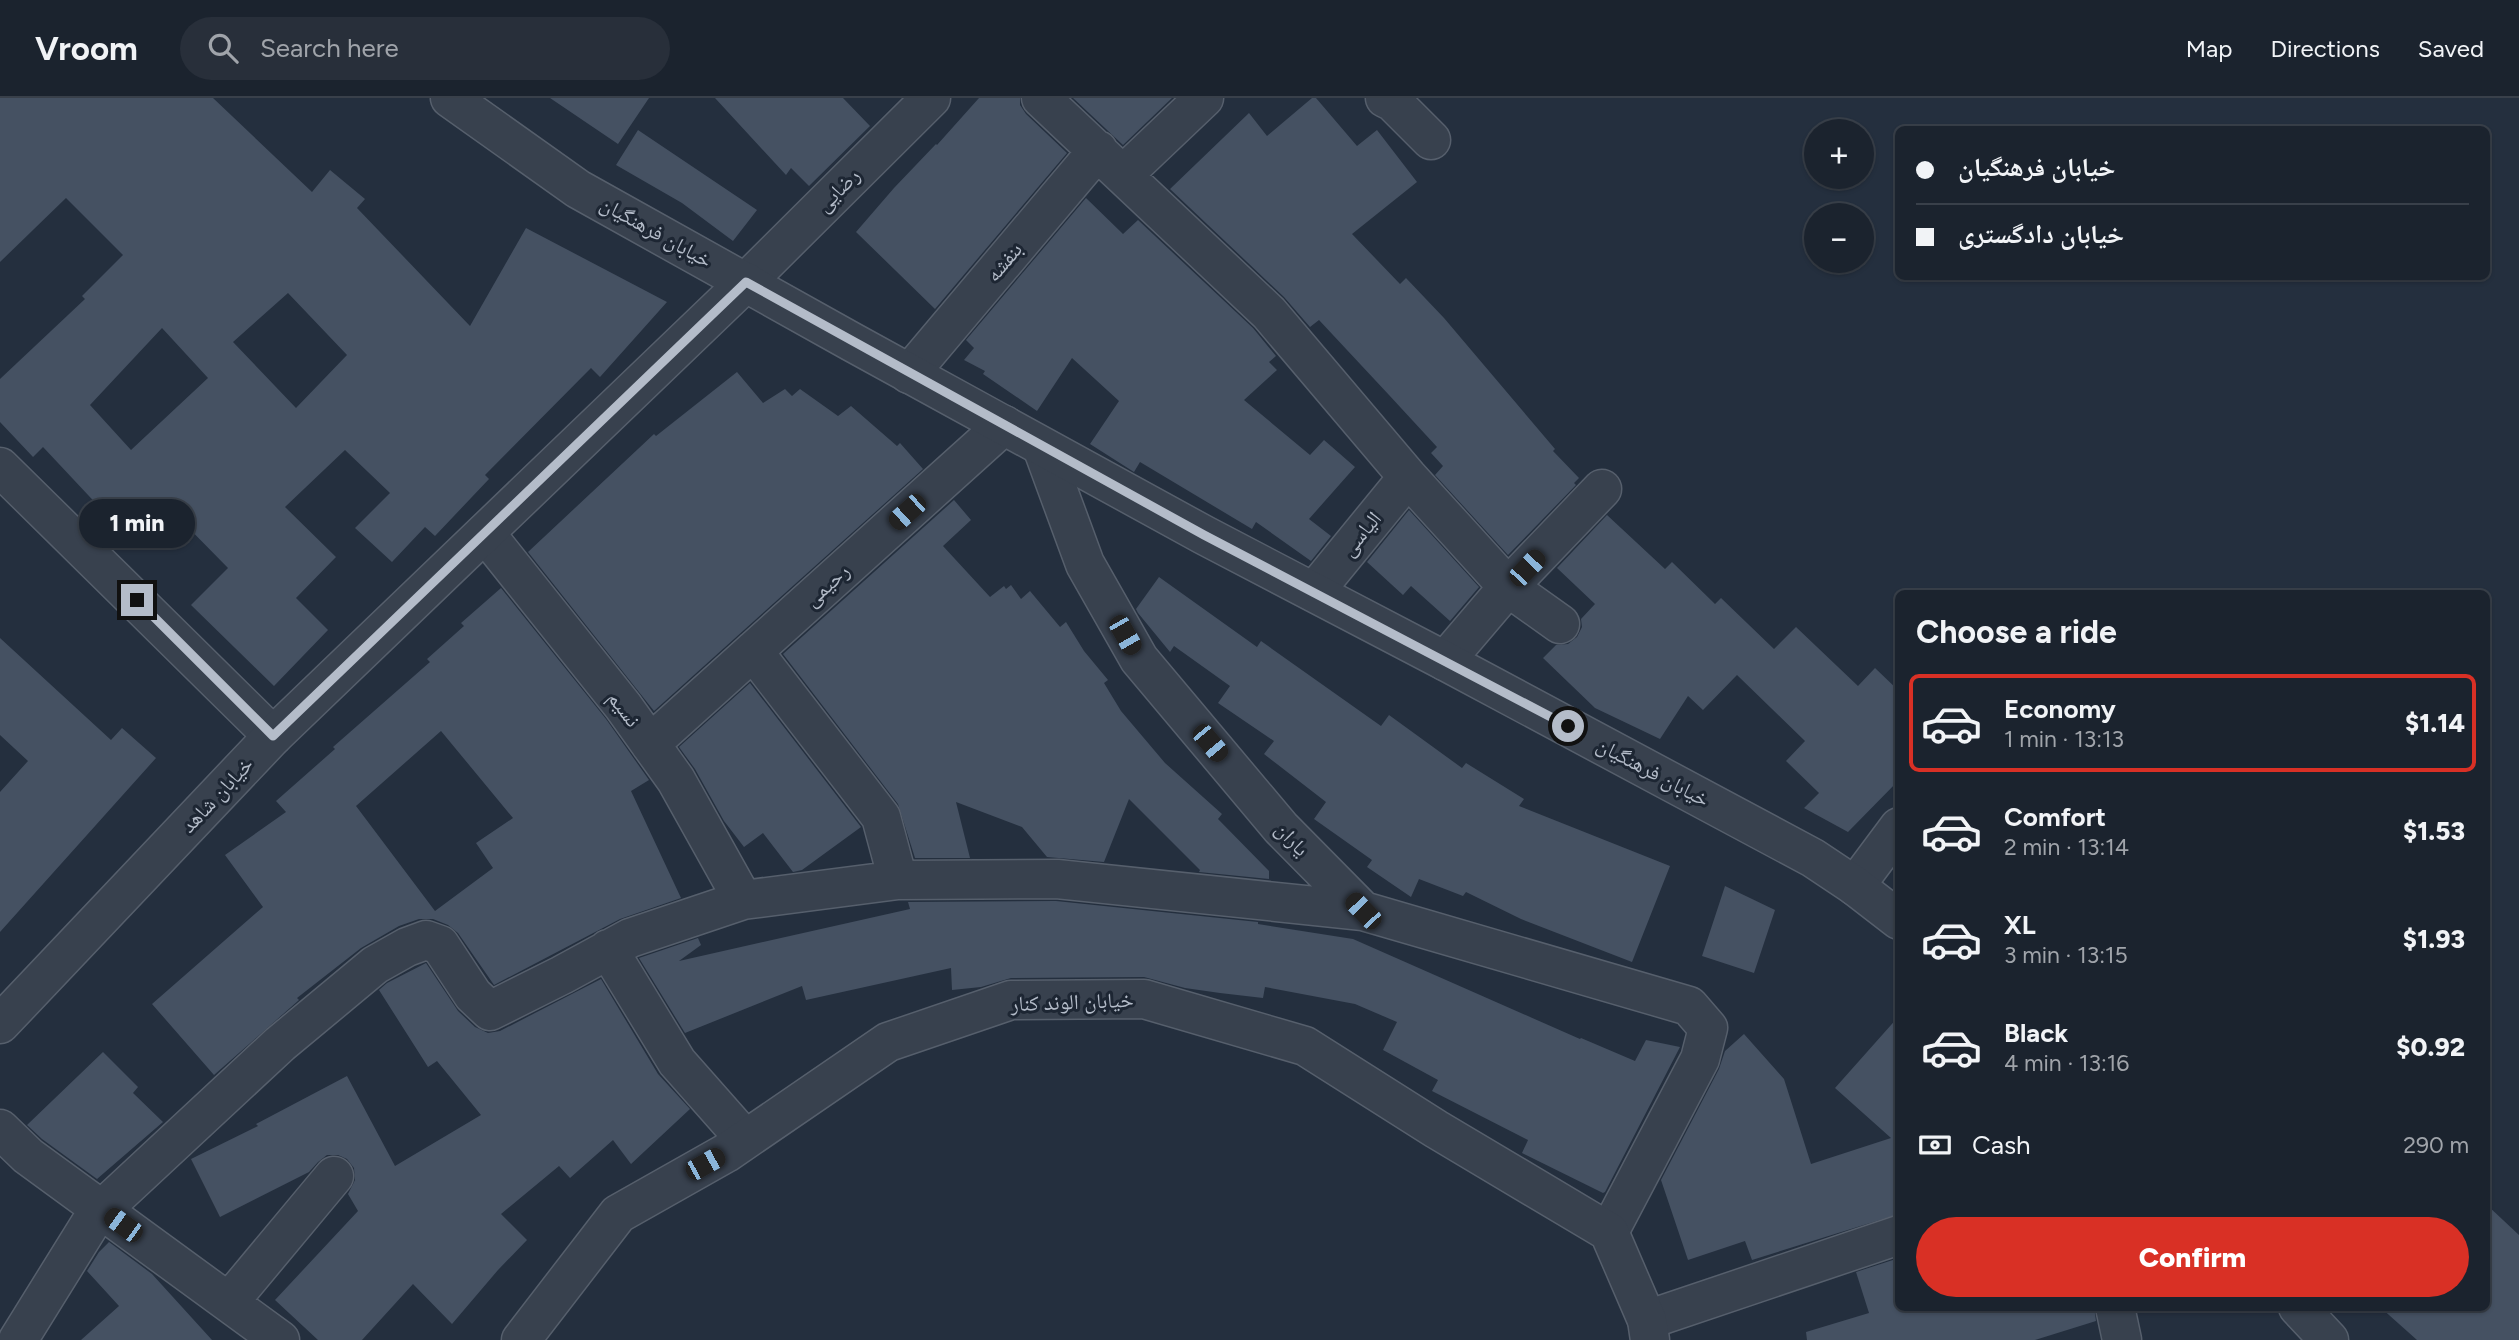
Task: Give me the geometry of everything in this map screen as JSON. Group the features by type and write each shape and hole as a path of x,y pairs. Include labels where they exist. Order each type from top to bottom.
{"street":[{"name":"خیابان فرهنگیان","path":"450,98 578,189 1042,447 1813,858 1895,917"},
{"name":"رضایی","path":"746,282 931,98"},
{"path":"1041,98 1269,313 1408,477 1508,587 1560,624"},
{"name":"بنفشه","path":"909,374 1111,162 1204,98"},
{"path":"1385,98 1393,102 1431,140"},
{"name":"خیابان شاهد","path":"0,1024 273,736 746,282"},
{"name":"رحیمی","path":"650,744 1003,425"},
{"name":"یاران","path":"1042,447 1085,564 1139,659 1281,828 1363,911 1689,1006 1708,1028 1700,1059 1609,1232"},
{"path":"0,467 273,736"},
{"name":"الیاسی","path":"1314,592 1408,477"},
{"path":"1446,661 1508,587 1602,489"},
{"name":"نسیم","path":"485,533 623,706 676,780 743,900"},
{"path":"754,651 881,817 898,880"},
{"path":"1855,886 1895,832"},
{"path":"18,1340 95,1216 280,1044 375,965 426,940 440,945 473,995 489,1011 630,938 743,900 898,880 1057,879 1363,911"},
{"path":"608,949 677,1062 745,1139"},
{"name":"خیابان الوند کنار","path":"520,1340 618,1214 726,1153 888,1042 1011,1000 1144,999 1305,1046 1436,1129 1609,1232"},
{"path":"0,1129 28,1156 280,1340"},
{"path":"229,1303 334,1176"},
{"path":"1609,1232 1649,1330 1895,1237"},
{"path":"2116,1311 2122,1340"},
{"path":"2302,1311 2329,1340"}],"building":[{"path":"0,98 213,98 312,192 330,170 365,199 357,208 470,326 526,228 667,302 600,377 591,368 485,475 489,479 435,536 425,527 392,562 355,528 390,493 345,450 285,507 336,557 296,598 328,630 274,686 191,605 228,568 170,509 134,544 43,447 33,457 0,422 0,379 85,299 82,296 123,255 66,198 0,262","holes":["288,293 347,355 296,408 233,342","162,328 208,378 131,450 90,405"]},
{"path":"550,98 649,98 618,144"},
{"path":"715,98 843,98 870,126 809,186 791,168 786,175"},
{"path":"979,98 1020,98 1020,105 1026,114 1067,153 935,309 856,232"},
{"path":"1073,98 1172,98 1123,145"},
{"path":"1312,98 1316,98 1357,146 1377,130 1417,182 1352,234 1400,284 1406,278 1444,318 1555,449 1553,451 1579,478 1574,483 1576,485 1508,555 1435,475 1443,466 1431,453 1437,447 1389,395 1319,320 1310,327 1284,297 1170,189 1249,113 1267,136"},
{"path":"638,130 757,210 733,241 682,203 616,165"},
{"path":"1086,198 1123,234 1138,220 1253,328 1276,356 1269,362 1277,370 1244,400 1310,455 1324,440 1355,467 1309,519 1331,536 1311,561 1256,522 1252,529 1140,462 1134,472 1090,444 1119,401 1072,358 1037,411 983,374 985,371 964,360 974,348 966,340"},
{"path":"737,372 763,403 785,389 792,396 800,389 838,416 851,406 897,446 900,443 923,469 654,711 528,552 654,434 656,436"},
{"path":"954,500 971,520 943,546 990,597 1004,586 1006,589 1011,585 1021,599 1030,591 1060,627 1066,622 1084,651 1108,680 1104,683 1121,711 1165,763 1222,814 1218,819 1269,871 1269,879 1199,872 1200,870 1129,799 1104,862 1047,857 1022,827 956,802 970,858 915,858 898,804 783,654"},
{"path":"1409,510 1479,587 1450,621 1411,586 1403,595 1367,562"},
{"path":"1607,515 1665,569 1672,562 1715,604 1721,598 1774,649 1796,627 1858,686 1875,668 1895,687 1895,784 1848,832 1804,808 1819,793 1786,761 1805,741 1737,675 1703,710 1688,696 1660,739 1595,708 1543,658 1556,645 1568,644 1577,637 1582,627 1581,619 1595,604 1557,568"},
{"path":"1159,577 1257,647 1261,641 1381,726 1389,715 1462,768 1466,763 1524,799 1519,806 1670,866 1632,962 1521,919 1466,892 1463,896 1419,879 1411,897 1367,867 1372,860 1314,819 1326,802 1264,754 1274,741 1218,703 1230,686 1174,646 1170,652 1138,613 1136,609"},
{"path":"501,588 606,719 649,780 631,791 681,898 620,919 494,985 458,933 448,925 433,919 419,919 399,926 361,948 297,998 299,1000 214,1075 152,1004 263,907 225,855 286,812 276,801 430,662 427,659 464,626 461,623","holes":["441,731 513,818 476,843 493,868 435,911 356,806"]},
{"path":"0,638 111,740 122,728 156,758 0,932 0,792 28,761 0,735"},
{"path":"750,683 861,827 802,870 793,872 763,833 744,847 724,821 695,769 679,747"},
{"path":"1725,886 1775,910 1754,973 1702,956"},
{"path":"1056,901 1258,922 1353,939 1635,1061 1646,1040 1680,1047 1603,1193 1522,1153 1528,1140 1432,1091 1438,1080 1383,1050 1397,1022 1355,1004 1265,987 1263,998 1220,993 1185,988 1144,977 1011,978 981,987 952,990 951,968 806,1000 802,986 685,1033 639,958 698,938 701,945 679,961 910,909 908,902"},
{"path":"426,963 458,1011 475,1027 488,1033 500,1031 601,979 658,1074 690,1109 631,1164 613,1140 570,1178 559,1166 501,1214 527,1240 452,1324 413,1284 362,1340 318,1340 275,1300 358,1211 348,1194 355,1180 354,1168 347,1159 338,1155 327,1155 309,1172 220,1217 191,1159 258,1126 256,1124 347,1076 395,1166 481,1115 437,1061 428,1067 379,990"},
{"path":"1895,1020 1895,1215 1752,1260 1745,1241 1688,1260 1661,1180 1719,1069 1725,1051 1744,1034 1784,1079 1811,1164 1891,1138 1835,1088"},
{"path":"103,1052 138,1087 133,1093 163,1122 97,1179 27,1125"},
{"path":"2490,1208 2519,1235 2519,1340 2417,1340 2384,1311 2490,1311"},
{"path":"109,1242 152,1274 212,1340 81,1340 119,1306 87,1271"},
{"path":"1895,1259 1895,1311 2095,1311 2096,1321 2035,1340 1807,1340 1806,1332 1869,1313 1856,1272"}],"route":[{"path":"137,600 273,736 746,282 1204,535 1568,726"}]}
